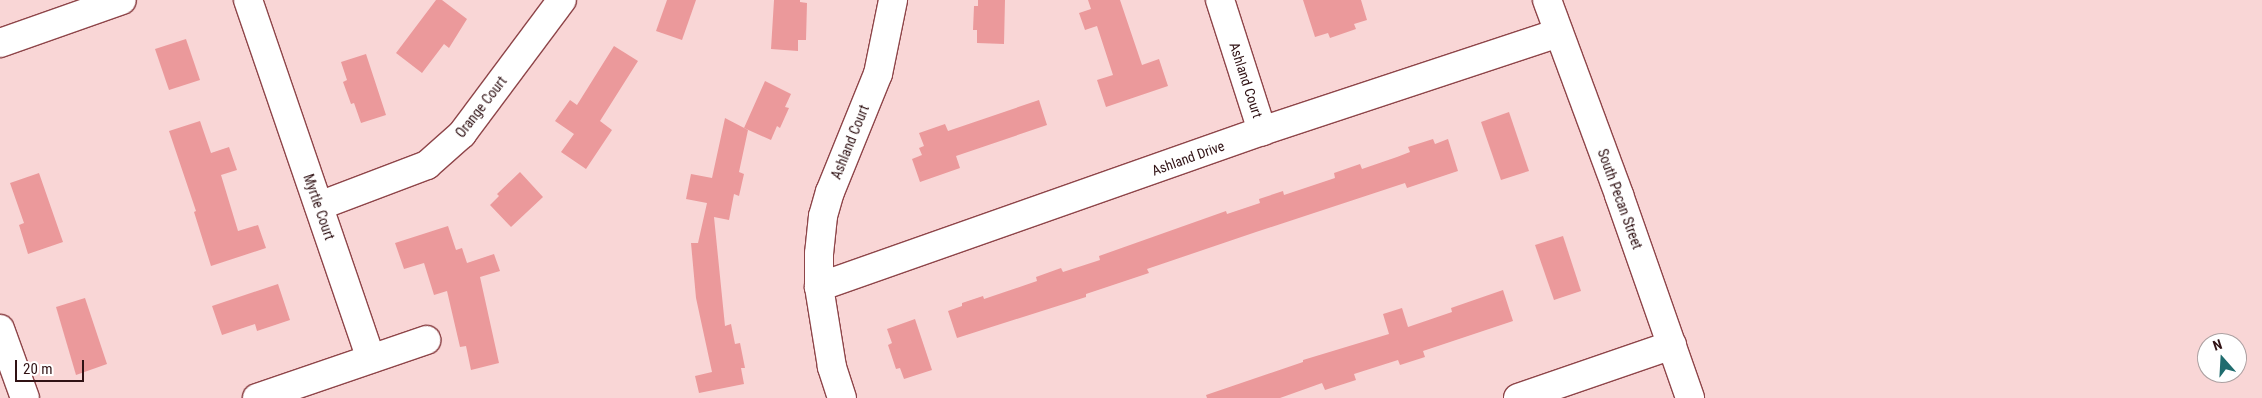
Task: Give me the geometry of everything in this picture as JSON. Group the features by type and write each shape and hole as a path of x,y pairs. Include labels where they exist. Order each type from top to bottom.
{"street":[{"path":"0,43 122,0"},
{"name":"Myrtle Court","path":"248,0 371,359"},
{"name":"Orange Court","path":"319,206 427,165 462,134 562,0"},
{"name":"Ashland Court","path":"842,398 832,367 819,287 819,254 830,192 878,74 893,0"},
{"name":"Ashland Court","path":"1220,0 1262,131"},
{"name":"South Pecan Street","path":"1547,0 1619,195 1690,398"},
{"name":"Ashland Drive","path":"819,287 1262,131 1558,33"},
{"path":"0,329 25,398"},
{"path":"257,398 426,340"},
{"path":"1518,398 1672,345"}],"building":[{"path":"436,0 442,0 467,19 449,48 444,44 422,73 396,53"},
{"path":"667,0 696,0 682,40 656,31"},
{"path":"774,0 800,0 800,2 807,3 806,40 798,40 798,51 771,49"},
{"path":"978,0 1005,0 1004,44 977,43 977,30 973,30 974,6 978,6"},
{"path":"1088,0 1120,0 1142,65 1159,59 1168,86 1106,107 1097,80 1113,75 1097,26 1085,30 1079,13 1091,9"},
{"path":"1303,0 1361,0 1367,20 1354,24 1356,29 1330,38 1328,33 1315,37"},
{"path":"186,39 200,80 169,90 155,49"},
{"path":"614,46 638,61 600,121 612,130 586,169 561,152 574,134 555,121 570,100 577,105"},
{"path":"366,54 386,115 361,123 354,103 351,104 343,82 347,80 341,62"},
{"path":"765,81 791,94 785,107 789,108 780,128 777,126 771,140 744,128"},
{"path":"1039,100 1047,125 956,156 960,168 920,182 912,159 922,155 919,148 924,146 919,133 945,124 948,131"},
{"path":"1509,112 1529,171 1501,180 1481,122"},
{"path":"725,118 748,130 739,172 744,174 739,196 734,194 729,220 714,217 725,326 731,324 735,344 740,343 745,368 741,368 744,384 699,393 695,376 712,372 696,298 691,243 698,243 707,203 686,199 691,174 712,178"},
{"path":"200,121 211,153 229,147 237,170 221,175 238,231 258,225 266,248 211,266 194,212 196,211 169,131"},
{"path":"1433,139 1435,144 1448,139 1458,171 1407,188 1405,183 1256,232 1147,269 1149,273 1086,294 1086,297 957,338 948,311 962,306 962,303 983,296 984,299 1037,281 1036,277 1061,268 1063,272 1100,260 1099,256 1226,211 1227,214 1260,203 1259,199 1283,191 1284,195 1335,178 1334,173 1360,164 1362,169 1397,157 1410,152 1408,147"},
{"path":"520,172 543,197 511,227 490,205 499,196 497,194"},
{"path":"39,173 63,242 28,254 19,225 24,223 10,183"},
{"path":"448,226 456,250 462,248 467,263 494,254 500,271 480,277 499,363 471,370 466,346 460,347 447,291 434,295 424,263 404,269 395,243"},
{"path":"1563,236 1581,291 1554,300 1535,245"},
{"path":"278,284 290,320 257,331 255,324 222,335 212,306"},
{"path":"1503,290 1513,321 1423,351 1425,357 1400,365 1398,360 1354,374 1356,380 1325,390 1322,383 1280,398 1207,398 1206,395 1303,362 1303,360 1389,334 1383,314 1402,308 1408,327 1452,312 1451,308"},
{"path":"85,298 107,364 76,375 56,307"},
{"path":"915,319 932,370 904,379 900,368 896,369 888,345 892,343 887,329"}]}
